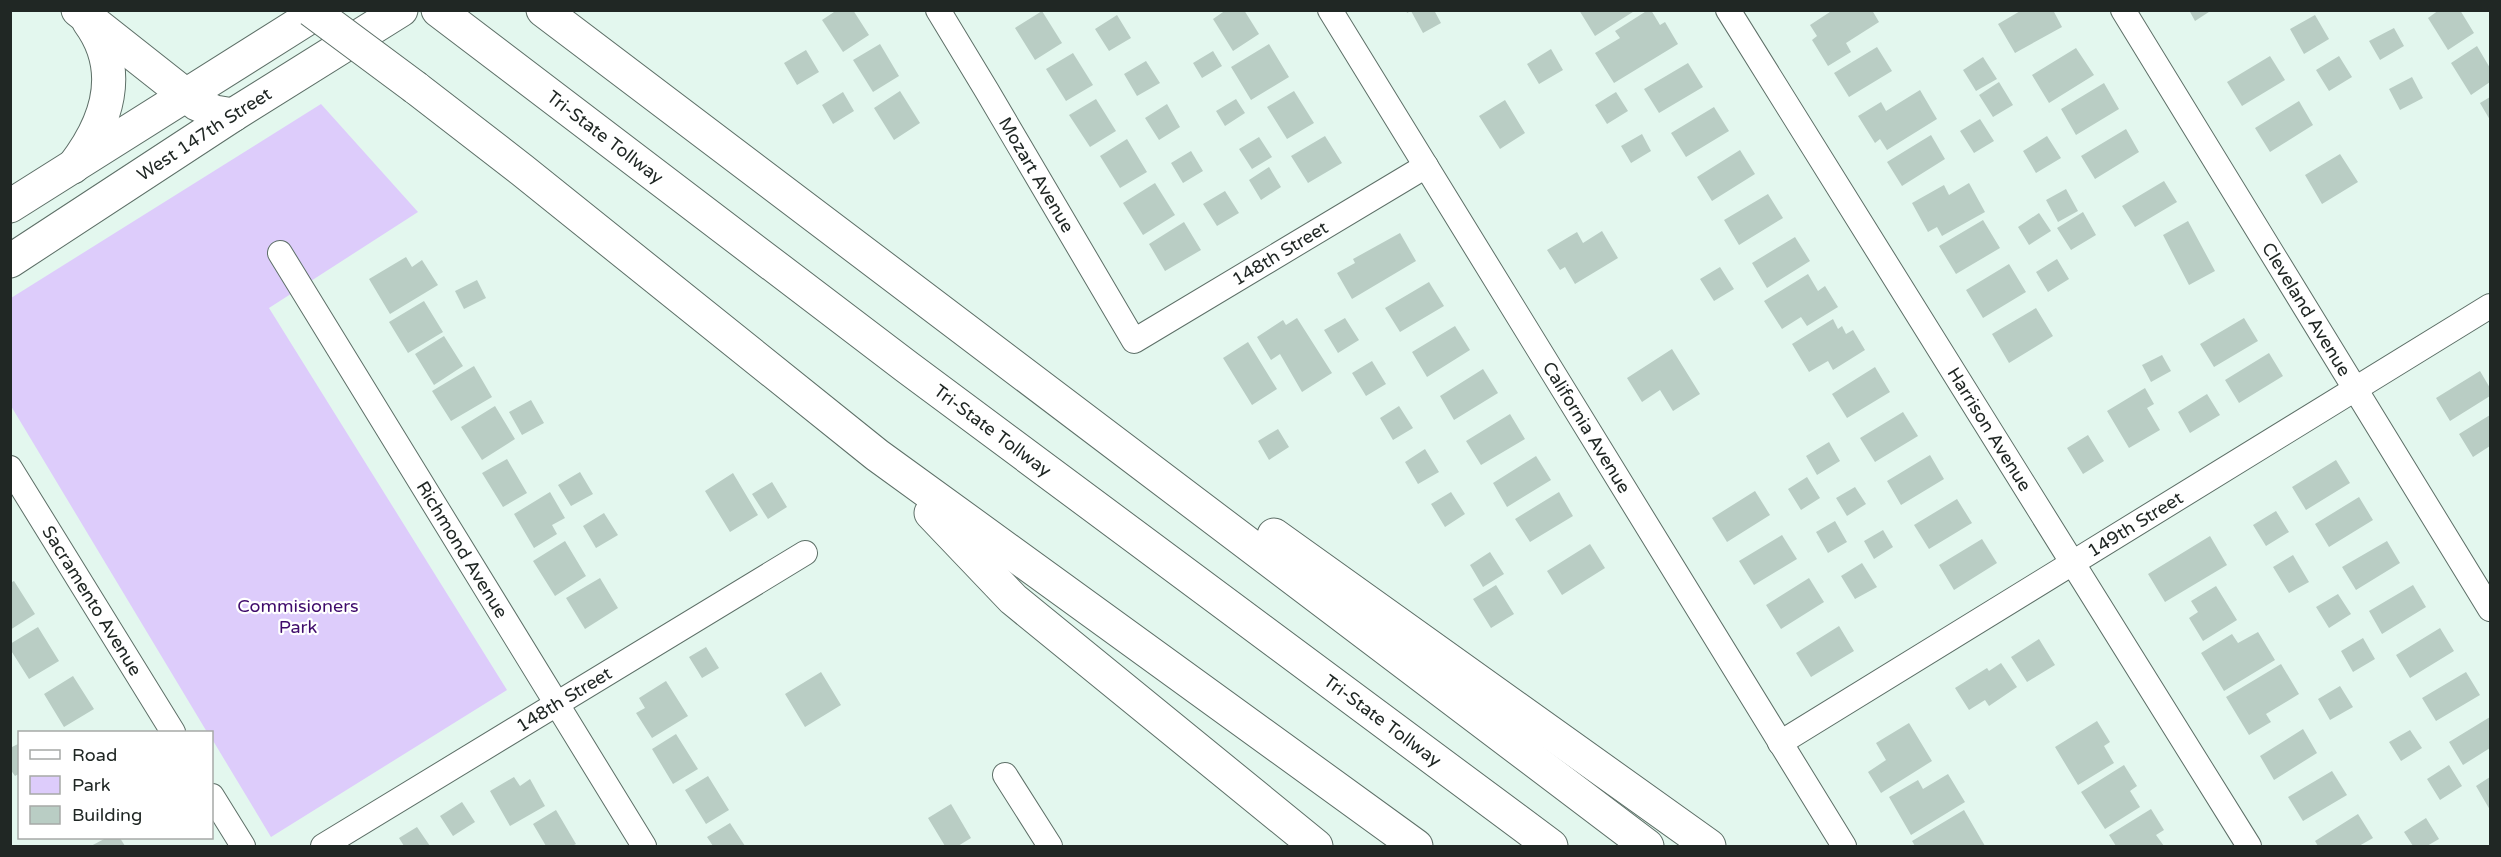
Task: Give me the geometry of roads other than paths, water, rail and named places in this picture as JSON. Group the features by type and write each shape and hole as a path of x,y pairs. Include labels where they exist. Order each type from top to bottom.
{"main road":[{"path":"311,10 522,170 877,455 1416,846"},
{"path":"10,206 321,10"},
{"name":"West 147th Street","path":"10,261 233,115 401,10"},
{"name":"Tri-State Tollway","path":"438,10 917,374 1551,846"},
{"path":"543,10 1647,846"},
{"path":"79,11 186,96 208,110 233,115"},
{"path":"73,167 96,134 109,93 108,70 103,49 94,29 79,11"},
{"path":"1117,443 1210,489 1709,846"},
{"path":"877,455 1013,599 1316,846"}],"street":[{"name":"Mozart Avenue","path":"938,10 1134,341"},
{"name":"California Avenue","path":"1330,10 1844,846"},
{"name":"Harrison Avenue","path":"1728,10 2249,846"},
{"name":"Cleveland Avenue","path":"2123,10 2490,609"},
{"name":"148th Street","path":"1134,341 1426,166"},
{"name":"Richmond Avenue","path":"280,253 644,846"},
{"name":"149th Street","path":"1780,743 2490,306"},
{"name":"Sacramento Avenue","path":"10,468 172,731"},
{"name":"148th Street","path":"323,846 805,553"},
{"path":"1005,775 1050,846"},
{"path":"213,798 243,846"}],"park label":[{"name":"Commisioners Park","path":"298,616"}]}
